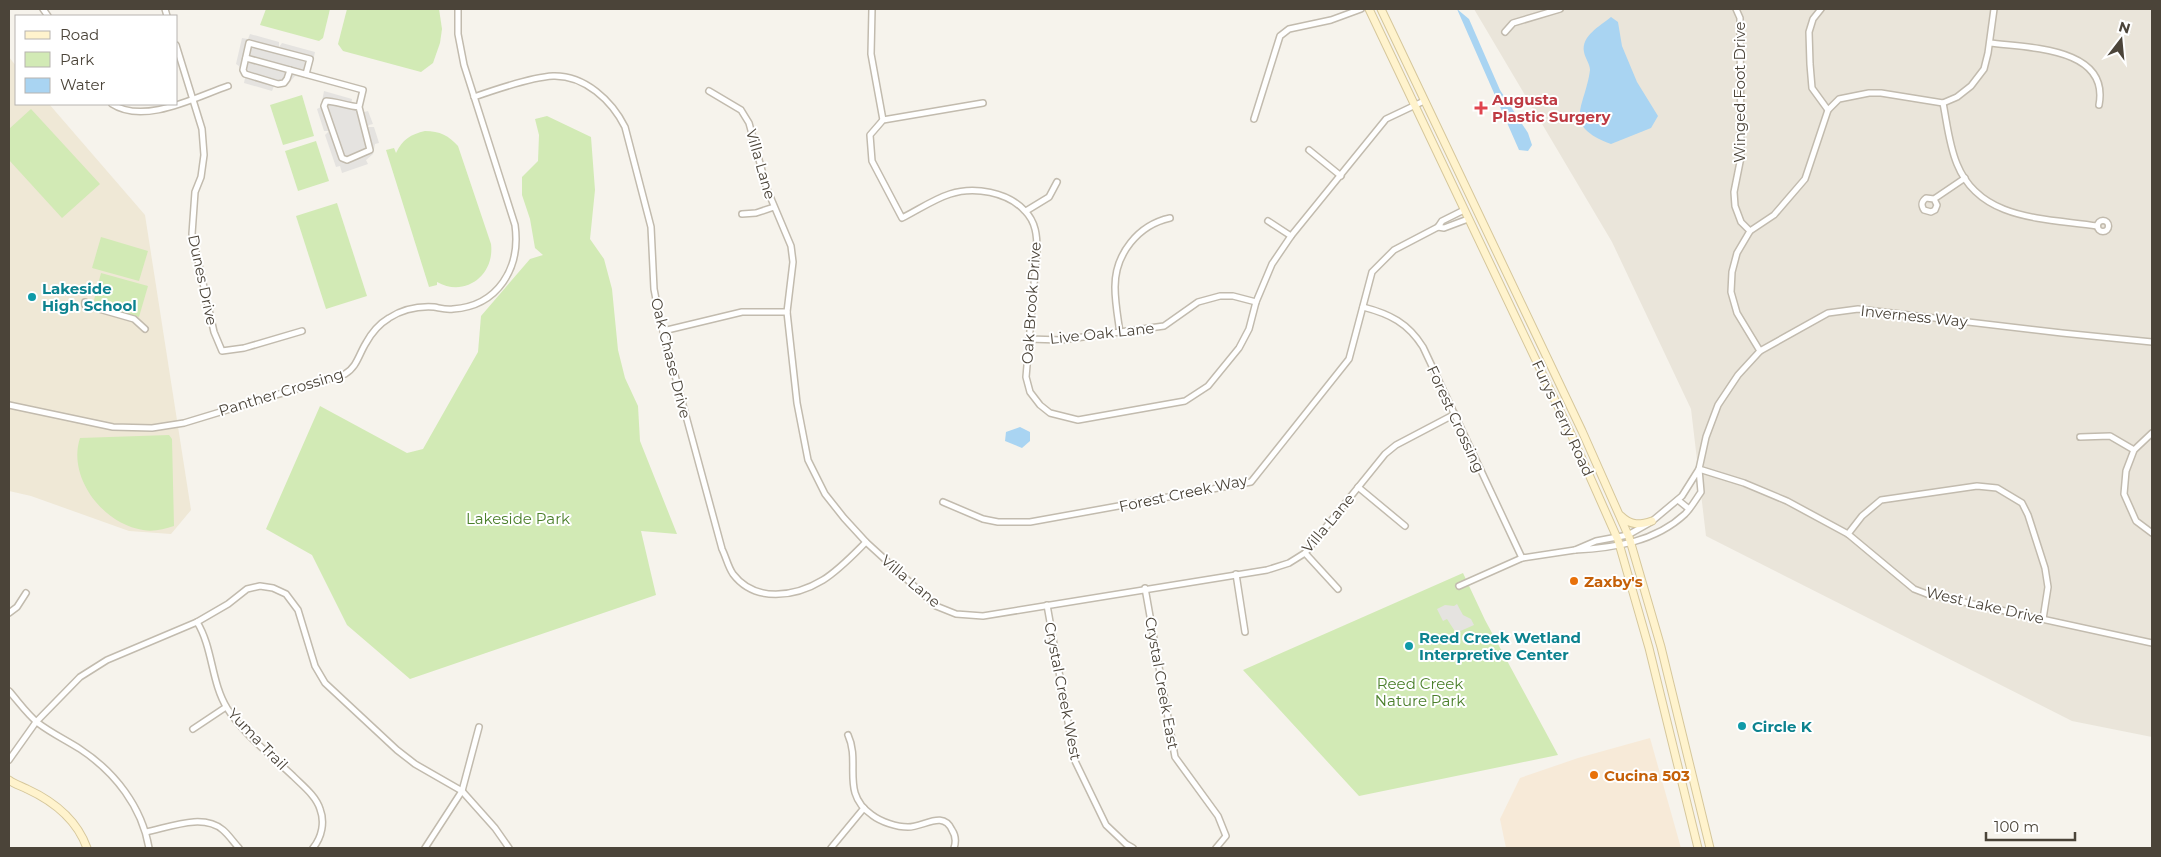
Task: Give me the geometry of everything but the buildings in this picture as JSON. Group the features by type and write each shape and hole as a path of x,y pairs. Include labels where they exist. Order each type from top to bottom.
{"main road":[{"name":"Furys Ferry Road","path":"1369,9 1413,106 1571,434 1618,541 1649,648 1698,848"},
{"name":"Furys Ferry Road","path":"1381,9 1582,431 1630,539 1661,647 1710,848"},
{"path":"1620,516 1633,524 1652,521"},
{"path":"1670,732 1681,729"},
{"path":"9,780 51,802 78,830 87,848"}],"street":[{"name":"Panther Crossing","path":"9,405 95,423 130,428 152,428 184,423 350,371 374,331 382,323 402,311 428,307 460,308 485,299 500,287 511,270 517,249 517,237 514,219 474,97 460,47 457,24 458,9"},
{"path":"872,9 871,54 883,120"},
{"path":"1254,119 1280,36 1289,29 1331,20 1361,9"},
{"path":"1505,32 1513,23 1560,9"},
{"name":"Winged Foot Drive","path":"1736,9 1740,18 1741,149 1734,192 1735,206 1741,222 1750,231"},
{"path":"1821,9 1813,19 1809,32 1810,64 1812,88 1828,110"},
{"path":"1760,351 1737,313 1732,292 1732,272 1736,253 1750,231 1774,215 1805,179 1828,110 1839,99 1870,93 1881,93 1942,103 1957,97 1971,86 1984,69 1990,43 1994,9"},
{"path":"290,70 288,79 284,83 271,82 245,74 243,70 249,43 310,59 306,74"},
{"path":"1990,43 2058,53 2083,61 2097,77 2100,88 2099,105"},
{"path":"178,51 194,98"},
{"path":"246,58 363,90 359,107 370,150 347,160 342,158 324,106 326,101 332,101 344,106 359,107"},
{"name":"Oak Chase Drive","path":"474,97 539,78 554,76 569,78 585,85 612,104 625,127 651,227 654,289 663,332 722,549 732,573 750,589 764,594 777,595 802,589 824,580 866,542"},
{"path":"178,104 228,86"},
{"name":"Villa Lane","path":"709,91 741,110 749,123 760,166 774,207 791,246 793,262 787,312 798,410 808,460 825,494 844,518 866,542 936,606 956,614 983,616 1145,588 1267,570 1288,563 1305,553 1385,454 1396,445 1455,414"},
{"name":"Dunes Drive","path":"194,98 202,129 204,155 201,177 195,192 192,234 210,317 222,351 244,348 302,331"},
{"name":"Oak Brook Drive","path":"1026,211 1037,233 1026,376 1030,392 1040,405 1050,413 1060,417 1078,420 1185,401 1208,386 1238,348 1249,329 1256,302 1272,264 1291,236 1386,119 1424,101"},
{"path":"983,103 883,120 870,135 872,161 902,218 950,194 971,190 984,191 1006,198 1026,211 1049,197 1057,182"},
{"path":"1942,103 1957,163 1965,178 1978,194 1994,206 2008,212 2097,226"},
{"path":"115,105 134,112 167,108 175,105"},
{"path":"1309,150 1341,176"},
{"path":"1934,200 1965,178"},
{"path":"742,214 756,214 774,207"},
{"name":"Forest Creek Way","path":"944,502 983,519 998,522 1030,522 1251,482 1349,359 1372,272 1394,250 1438,227 1442,221 1464,210"},
{"path":"1120,333 1115,286 1123,254 1139,233 1158,220 1170,218"},
{"name":"Forest Creek Way","path":"1438,227 1444,228 1468,218"},
{"path":"1268,221 1291,236"},
{"name":"Live Oak Lane","path":"1029,339 1061,340 1164,326 1198,302 1220,296 1233,296 1256,302"},
{"path":"85,302 86,305 134,319 145,329"},
{"name":"Forest Crossing","path":"1363,307 1396,318 1415,335 1455,414 1522,558"},
{"name":"Inverness Way","path":"1459,586 1522,558 1575,550 1596,541 1618,541 1658,533 1672,524 1689,509 1701,492 1699,469 1706,437 1718,405 1738,375 1760,351 1828,313 1858,309 2152,342"},
{"path":"663,332 742,312 787,312"},
{"path":"2152,433 2134,450 2126,471 2124,494 2136,521 2152,533"},
{"path":"2080,437 2110,436 2134,450"},
{"name":"Inverness Way","path":"1630,539 1678,500 1699,469"},
{"name":"West Lake Drive","path":"1699,469 1744,483 1787,501 1848,534 1914,589 1950,600 2152,644"},
{"path":"1848,534 1862,516 1881,500 1977,486 1997,488 2022,503 2028,514 2045,568 2048,587 2044,619"},
{"path":"1358,487 1405,526"},
{"path":"1678,500 1689,509"},
{"path":"1305,553 1338,589"},
{"path":"1236,574 1245,632"},
{"path":"9,760 36,722 80,677 107,660 197,622 228,604 247,589 260,586 273,588 286,594 298,610 314,666 325,683 397,750 415,764 462,790 495,828 509,848"},
{"name":"Crystal Creek East","path":"1145,588 1175,757 1218,816 1226,836 1216,848"},
{"path":"9,613 17,606 26,593"},
{"name":"Crystal Creek West","path":"1047,604 1075,761 1106,825 1133,848"},
{"name":"Yuma Trail","path":"197,622 204,633 220,695 226,707 235,720 315,800 322,816 322,828 321,836 313,848"},
{"path":"9,691 36,722 82,750 117,781 131,799 146,832 149,848"},
{"path":"193,729 226,707"},
{"path":"425,848 462,790 479,727"},
{"path":"848,735 851,743 851,778 858,803 872,815 886,822 906,827 944,820 953,830 956,840 954,848"},
{"path":"830,848 864,808"},
{"path":"146,832 194,822 207,822 223,830 239,848"}],"shaded area":[{"path":"1474,9 2152,9 2152,737 2072,721 1706,536 1691,409 1612,242"},
{"path":"250,34 279,42 279,47 282,43 315,52 309,79 295,76 286,86 274,86 272,91 244,83 245,78 236,64 242,38 248,39"},
{"path":"9,57 15,65 15,105 50,105 145,215 191,510 171,534 129,531 31,496 9,491"},
{"path":"324,91 352,99 351,104 363,108 364,112 368,111 373,124 368,127 374,127 379,143 375,144 373,154 366,160 368,164 342,173 340,166 336,167 325,135 329,131 324,131 317,109 321,107"},
{"path":"1457,604 1463,615 1471,619 1474,625 1456,633 1447,619 1443,621 1437,609 1445,605 1454,606"},
{"path":"1650,738 1681,848 1506,848 1500,819 1520,778 1578,758"}],"green space":[{"path":"266,9 330,9 323,38 319,41 260,25"},
{"path":"347,9 439,9 442,29 440,43 433,63 421,72 343,51 338,44"},
{"path":"302,95 314,136 283,145 270,105"},
{"path":"31,109 100,184 62,218 9,160 9,129"},
{"name":"Lakeside Park","path":"547,116 591,137 595,190 590,239 604,259 612,289 618,350 625,378 638,406 640,441 677,534 641,531 656,595 410,679 347,625 312,555 266,529 320,406 407,453 423,449 478,352 481,316 530,259 543,255 535,248 530,219 522,195 522,177 538,161 539,135 535,119"},
{"path":"425,131 444,135 458,146 491,244 491,255 483,274 476,281 467,285 458,287 448,286 437,282 437,285 429,287 386,150 394,148 396,153 401,144 408,138"},
{"path":"316,141 329,181 298,191 285,151"},
{"path":"337,203 367,296 326,309 296,216"},
{"path":"101,237 148,251 139,281 92,268"},
{"path":"101,273 148,286 139,317 93,304"},
{"path":"169,435 172,439 174,526 147,531 128,526 114,519 102,509 84,483 77,453 80,438"},
{"name":"Reed Creek Nature Park","path":"1463,573 1485,620 1558,755 1359,796 1243,670"}],"water":[{"path":"1457,9 1469,19 1500,90 1528,133 1532,145 1528,151 1519,150"},
{"path":"1611,17 1618,22 1622,46 1637,82 1658,116 1651,128 1611,144 1586,130 1581,122 1580,114 1590,70 1584,52 1585,41 1592,32"},
{"path":"1020,427 1030,432 1030,441 1022,448 1005,441 1006,432"}],"place":[{"name":"Augusta Plastic Surgery","path":"1481,108"},
{"name":"Lakeside High School","path":"32,297"},
{"name":"Zaxby's","path":"1574,581"},
{"name":"Reed Creek Wetland Interpretive Center","path":"1409,646"},
{"name":"Circle K","path":"1742,726"},
{"name":"Cucina 503","path":"1594,775"}]}
